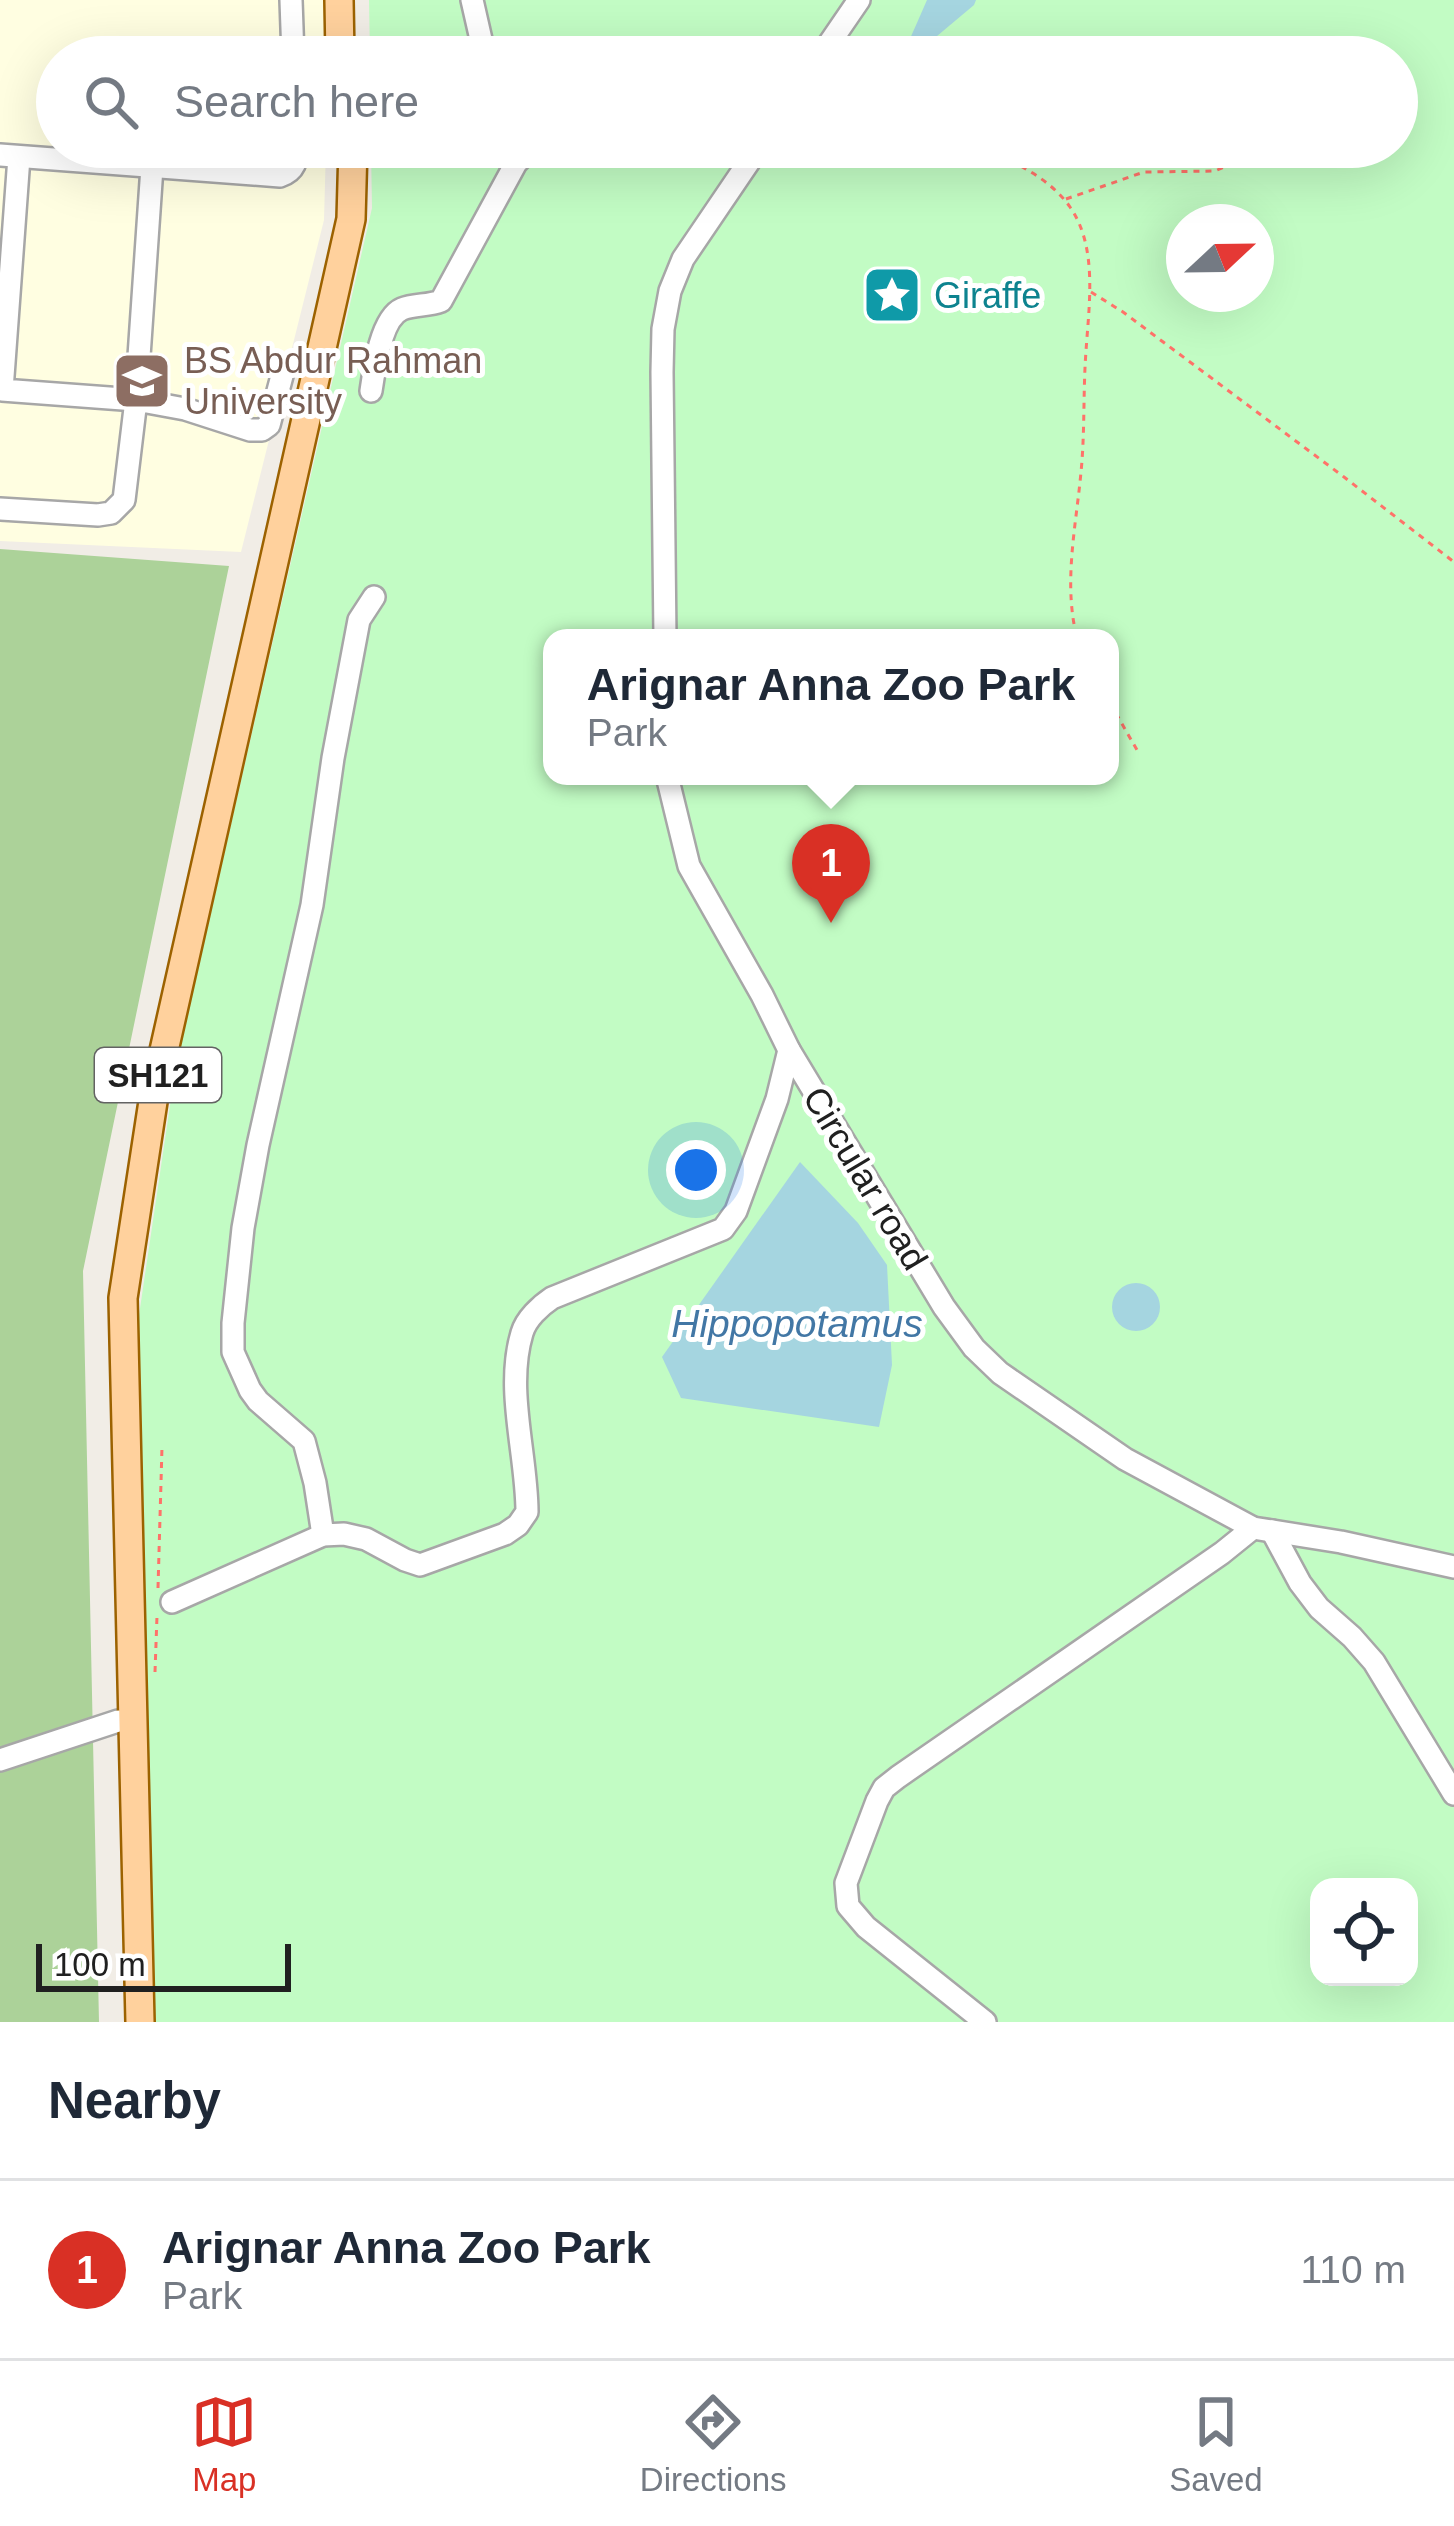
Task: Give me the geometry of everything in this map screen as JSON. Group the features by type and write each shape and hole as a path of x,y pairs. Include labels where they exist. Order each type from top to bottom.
{"main road":[{"path":"339,0 340,36"},
{"path":"355,36 356,0"},
{"name":"SH121","path":"125,2022 108,1297 146,1094 337,217 338,168"},
{"name":"SH121","path":"140,2022 123,1298 146,1094 351,219 352,168"}],"street":[{"path":"291,0 292,36"},
{"path":"472,0 480,36"},
{"path":"834,36 859,0"},
{"path":"10,156 1,390 136,400 262,430 269,425 283,372"},
{"path":"0,509 98,514 111,512 124,500 152,168"},
{"path":"166,168 280,176 293,168"},
{"path":"371,391 393,316 401,309 441,301 513,168"},
{"path":"665,629 662,372 670,291 683,259 745,168"},
{"path":"323,1535 304,1441 250,1390 233,1352 233,1323 243,1228 311,905 359,620 374,597"},
{"name":"Circular road","path":"669,785 689,866 789,1050 944,1307 974,1348 1000,1373 1124,1459 1263,1529 1454,1567"},
{"path":"162,1598 323,1535 366,1539 420,1565 506,1534 518,1525 527,1501 516,1384 522,1330 552,1298 723,1229 736,1211 777,1099 789,1050"},
{"path":"985,2022 866,1927 848,1906 846,1882 884,1788 1222,1552 1263,1529 1319,1608 1374,1662 1454,1794"},
{"path":"0,1760 118,1720"}],"path":[{"path":"1022,168 1064,200 1085,237 1090,291 1082,469 1072,547 1070,605 1075,629"},
{"path":"1064,200 1144,172 1222,168"},
{"path":"1090,291 1454,562"},
{"path":"1119,719 1137,750"},
{"path":"155,1672 162,1598 162,1447"}],"shaded area":[{"name":"BS Abdur Rahman University","path":"0,0 327,0 328,36 36,36 36,168 325,168 324,220 241,552 0,541"}],"green space":[{"path":"369,0 1454,0 1454,2022 147,2022 130,1376 176,1065 372,208 371,168 1418,168 1418,36 370,36"},
{"path":"0,549 229,566 83,1271 99,2022 0,2022"}],"water":[{"path":"927,0 976,0 937,36 911,36"},
{"name":"Hippopotamus","path":"800,1162 858,1223 887,1265 892,1365 879,1427 681,1398 662,1357"},
{"path":"1136,1283 1153,1290 1160,1307 1153,1324 1136,1331 1119,1324 1112,1307 1119,1290"}],"place":[{"name":"Giraffe","path":"892,295"},
{"name":"BS Abdur Rahman University","path":"142,381"},
{"name":"Arignar Anna Zoo Park","path":"831,923"}]}
